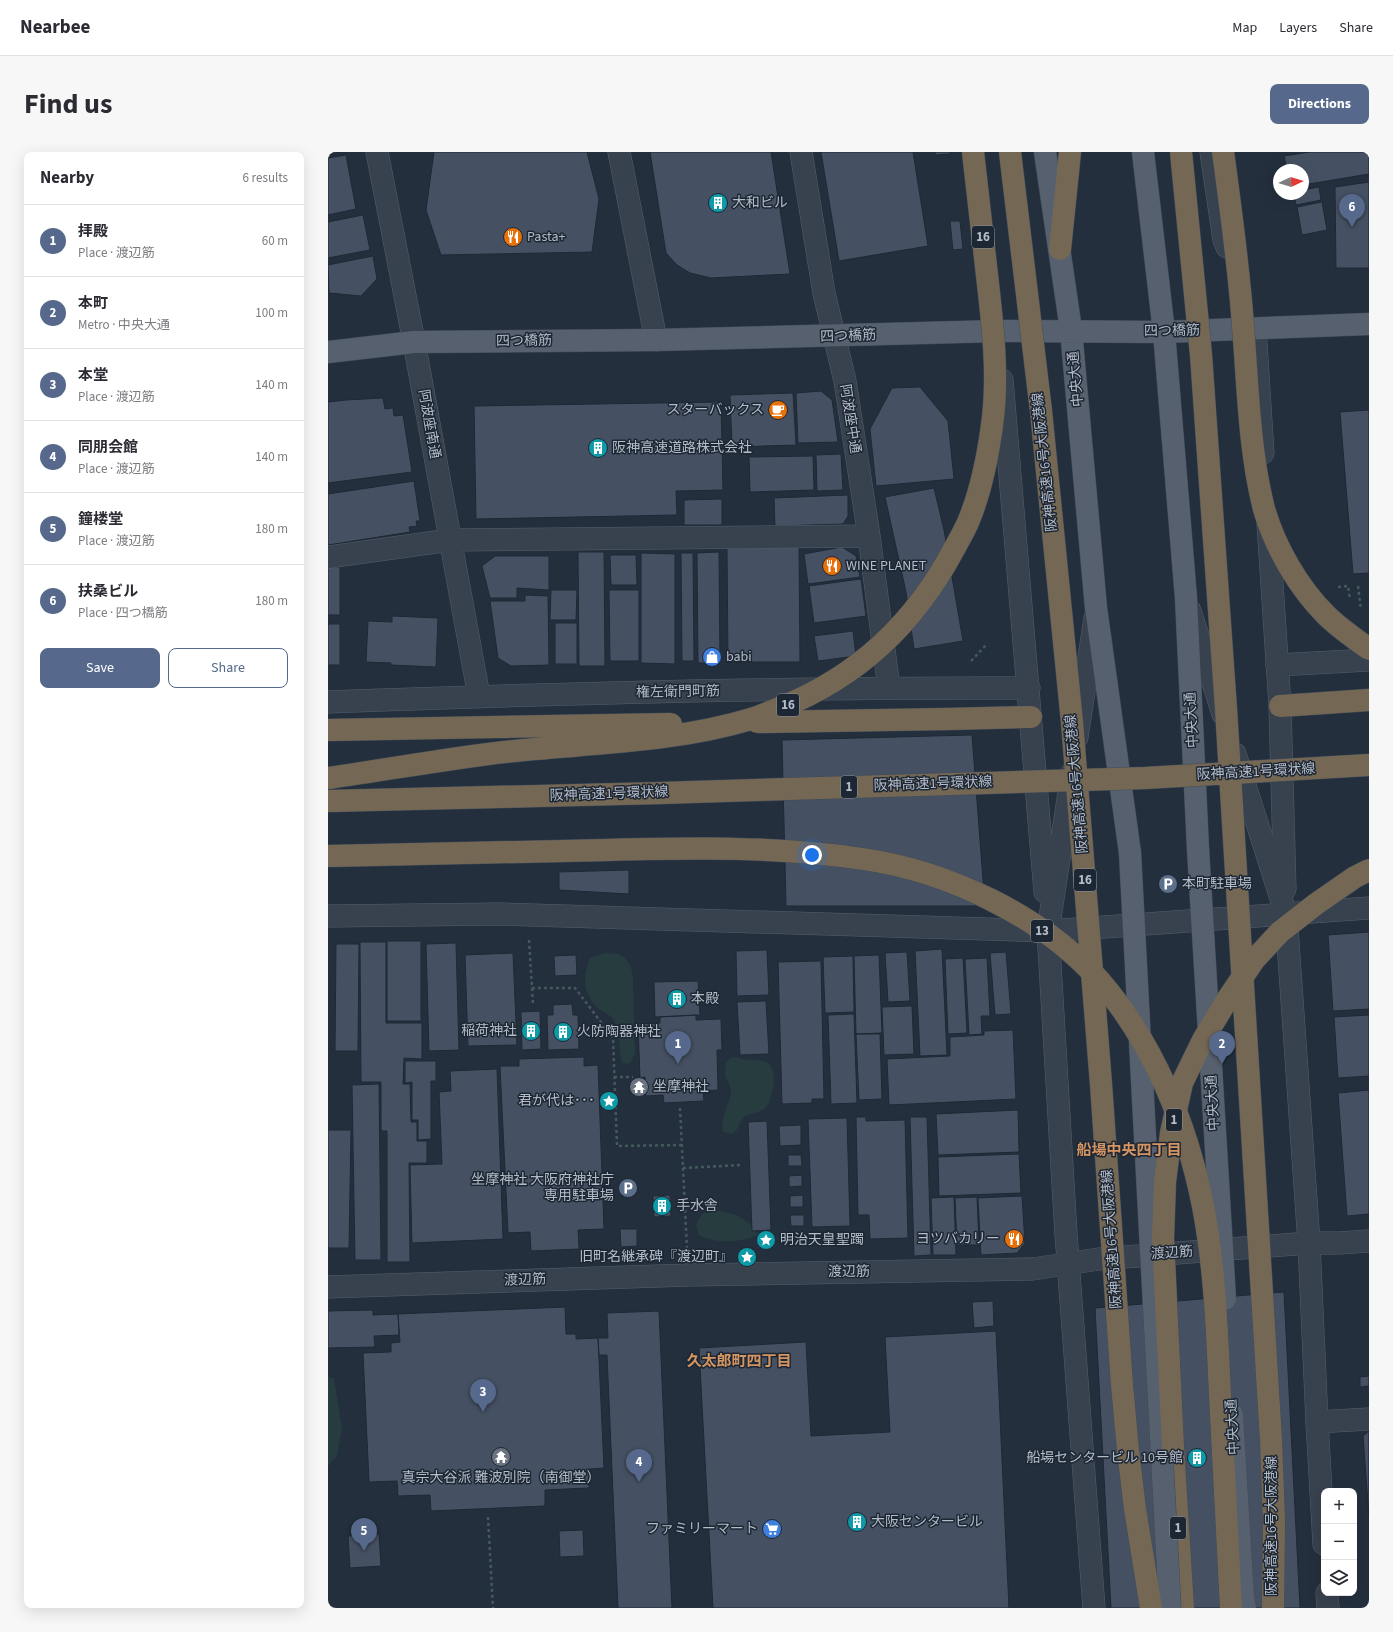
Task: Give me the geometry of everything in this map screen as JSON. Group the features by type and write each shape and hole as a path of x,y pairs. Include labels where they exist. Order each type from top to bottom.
{"highway":[{"name":"16","path":"328,778 503,753 660,738 708,730 753,719 794,702 834,682 866,659 898,629 925,596 947,563 969,521 982,477 993,417 995,375 992,322 974,152"},
{"name":"阪神高速16号大阪港線","path":"1010,152 1041,411 1072,722 1128,1443 1135,1509 1151,1608"},
{"path":"1060,249 1070,152"},
{"name":"阪神高速16号大阪港線","path":"1181,152 1201,355 1226,717 1271,1440 1274,1522 1273,1608"},
{"path":"1224,152 1242,317 1254,454 1264,509 1283,554 1295,576 1308,594 1326,615 1369,649"},
{"path":"1280,706 1369,700"},
{"path":"328,730 1031,717"},
{"name":"阪神高速1号環状線","path":"328,801 661,793 1145,778 1369,765"},
{"name":"13","path":"328,856 704,848 795,850 866,859 923,872 982,894 1029,922 1067,950 1098,980 1125,1014 1147,1050 1170,1096 1191,1156 1203,1205 1211,1262 1218,1336 1231,1608"},
{"name":"1","path":"1183,1608 1173,1447 1163,1238 1166,1175 1171,1133 1182,1083 1203,1040 1227,1000 1254,960 1280,932 1316,904 1355,877 1369,870"}],"main road":[{"name":"中央大通","path":"1045,152 1071,330 1096,608 1130,853 1170,1608"},
{"name":"中央大通","path":"1143,152 1164,332 1186,598 1198,849 1241,1573 1245,1608"},
{"name":"四つ橋筋","path":"328,352 414,342 656,340 1071,330 1164,332 1369,324"}],"street":[{"name":"阿波座南通","path":"377,152 414,342 479,696"},
{"path":"619,152 656,340"},
{"name":"阿波座中通","path":"801,152 824,293 845,381 889,688"},
{"path":"970,152 998,332 1029,688 1048,931"},
{"path":"1211,152 1224,240 1255,329 1280,706 1286,914"},
{"path":"328,557 450,540 868,536"},
{"name":"中央大通","path":"1186,598 1286,914 1309,1243 1323,1524"},
{"name":"中央大通","path":"1094,1608 1068,1263 1048,931 1096,608"},
{"path":"1277,665 1369,660"},
{"name":"権左衛門町筋","path":"328,702 479,696 889,688 1029,688"},
{"path":"328,916 528,916 1048,931 1369,908"},
{"name":"渡辺筋","path":"328,1287 689,1275 1033,1269 1099,1259 1309,1243 1369,1241"},
{"path":"1317,1422 1369,1419"},
{"path":"1327,1596 1328,1608"}],"path":[{"path":"1348,586 1350,606"},
{"path":"1356,613 1361,612 1358,586"},
{"path":"528,916 533,1004"},
{"path":"532,988 575,988 613,1038 617,1146 682,1145"},
{"path":"614,1077 633,1076"},
{"path":"680,1108 689,1275"},
{"path":"683,1168 742,1164"},
{"path":"488,1517 493,1608"}],"green space":[{"path":"604,953 618,954 625,958 631,966 633,981 635,1054 630,1063 625,1064 622,1062 617,1027 614,1020 594,1004 587,992 585,978 587,965 590,958"},
{"path":"735,1057 757,1060 769,1064 772,1068 774,1085 767,1106 760,1111 744,1116 736,1131 732,1134 723,1132 722,1125 724,1114 731,1095 731,1089 725,1076 726,1062"},
{"path":"713,1210 739,1216 749,1224 758,1235 744,1240 720,1241 699,1235 696,1224 702,1214"},
{"path":"328,1376 334,1379 342,1428 337,1456 328,1466"}],"building":[{"path":"328,152 341,152 328,155"},
{"path":"434,152 587,152 599,199 592,252 441,255 426,210"},
{"name":"大和ビル","path":"650,152 771,152 790,274 711,278 690,273 677,265 666,253"},
{"path":"821,152 913,152 928,246 839,261"},
{"path":"935,152 950,152 950,154 935,155"},
{"path":"1310,152 1369,152 1369,174 1309,184 1309,164 1286,164 1284,156"},
{"path":"346,155 356,209 328,215 328,158"},
{"path":"1369,182 1369,268 1336,268 1335,187"},
{"path":"1319,187 1321,200 1296,205 1295,200 1309,200 1309,189"},
{"path":"1322,202 1327,230 1302,235 1297,207"},
{"path":"363,215 370,250 328,258 328,222"},
{"path":"950,221 960,221 963,249 953,250"},
{"path":"373,256 377,279 361,296 329,293 328,265"},
{"path":"920,387 948,421 954,479 876,486 870,429 892,388"},
{"path":"821,391 832,400 838,442 798,443 796,393"},
{"path":"793,393 796,445 732,447 730,395"},
{"path":"383,398 385,409 393,408 394,416 403,415 412,472 328,483 328,402"},
{"name":"阪神高速道路株式会社","path":"721,402 723,490 676,491 677,515 476,519 474,406"},
{"path":"1369,410 1369,573 1353,574 1340,412"},
{"path":"841,454 843,490 817,491 816,455"},
{"path":"813,456 814,490 750,492 749,457"},
{"path":"414,481 420,521 416,521 417,526 409,527 410,532 328,545 328,494"},
{"path":"934,488 944,530 963,641 914,649 906,592 885,497"},
{"path":"848,495 848,516 843,524 775,526 774,498"},
{"path":"722,499 722,525 684,525 684,500"},
{"path":"799,547 800,662 728,662 727,548"},
{"name":"WINE PLANET","path":"842,547 856,556 860,577 808,584 804,554"},
{"path":"578,552 604,552 605,666 579,666"},
{"path":"719,552 720,663 698,663 697,553"},
{"path":"641,553 675,554 675,664 641,663"},
{"path":"681,553 693,553 694,661 682,661"},
{"path":"610,555 636,555 637,585 611,585"},
{"path":"495,556 549,556 549,590 517,588 517,598 490,598 482,566"},
{"path":"328,567 340,567 340,615 328,615"},
{"path":"861,579 866,616 814,623 809,586"},
{"path":"551,590 577,590 576,620 550,620"},
{"path":"609,590 639,590 639,661 610,661"},
{"path":"525,595 548,596 549,665 511,666 498,658 490,601 525,601"},
{"path":"392,616 438,618 436,667 391,665 391,663 366,662 368,621 392,622"},
{"path":"555,623 577,623 577,664 555,664"},
{"path":"328,624 340,624 340,665 328,665"},
{"path":"853,631 856,656 818,661 814,636"},
{"path":"972,735 985,906 786,906 782,740"},
{"path":"629,870 629,894 559,890 559,872"},
{"path":"1369,932 1369,1009 1333,1011 1328,935"},
{"path":"387,941 421,941 421,1021 387,1021"},
{"path":"360,942 386,942 386,1023 422,1023 422,1059 404,1058 403,1084 410,1084 411,1122 417,1122 417,1141 427,1141 427,1163 409,1163 410,1262 387,1262 387,1131 381,1131 381,1082 361,1082"},
{"path":"456,943 459,1050 429,1051 426,944"},
{"path":"336,944 359,944 358,1051 335,1051"},
{"path":"942,949 947,1055 920,1056 915,951"},
{"path":"767,950 769,995 737,996 736,951"},
{"path":"907,952 910,1001 888,1002 885,953"},
{"path":"1006,952 1011,1014 995,1015 990,953"},
{"path":"513,953 517,1045 468,1046 465,955"},
{"path":"576,955 577,975 555,976 554,956"},
{"path":"879,955 882,1033 856,1034 854,956"},
{"path":"853,956 854,1012 825,1013 823,957"},
{"path":"963,958 967,1033 948,1034 945,959"},
{"path":"987,958 990,1016 981,1016 982,1034 969,1035 965,959"},
{"path":"821,961 824,1099 812,1099 812,1103 782,1104 778,962"},
{"name":"本殿","path":"698,981 700,1015 655,1017 654,982"},
{"path":"766,1001 769,1054 740,1055 737,1002"},
{"name":"火防陶器神社","path":"572,1004 573,1015 578,1015 579,1049 548,1050 547,1015 553,1015 553,1005"},
{"path":"912,1006 914,1054 884,1055 882,1007"},
{"name":"稲荷神社","path":"540,1011 541,1049 522,1050 521,1012"},
{"path":"854,1014 857,1103 831,1104 828,1015"},
{"path":"696,1015 696,1020 721,1019 722,1050 717,1050 718,1090 703,1091 704,1101 664,1103 663,1095 646,1096 645,1077 640,1078 638,1024 660,1023 660,1017"},
{"path":"1369,1015 1369,1076 1338,1078 1334,1017"},
{"path":"1013,1030 1016,1099 889,1105 887,1059 950,1056 950,1037 984,1035 984,1031"},
{"path":"856,1034 880,1034 882,1099 859,1100"},
{"path":"584,1057 584,1066 598,1065 604,1229 578,1230 579,1249 531,1251 530,1232 508,1233 500,1066 519,1066 519,1059"},
{"path":"405,1061 436,1061 436,1081 431,1081 431,1139 418,1140 418,1120 412,1120 412,1082 405,1083"},
{"path":"497,1069 503,1239 412,1243 410,1165 442,1164 439,1092 451,1091 450,1071"},
{"path":"379,1084 381,1260 355,1260 352,1085"},
{"path":"1369,1090 1369,1214 1347,1216 1338,1093"},
{"path":"1018,1110 1019,1152 938,1155 936,1114"},
{"path":"856,1117 866,1117 866,1121 905,1120 908,1238 870,1239 869,1215 858,1215"},
{"path":"910,1117 927,1117 931,1255 914,1256"},
{"path":"847,1118 850,1226 812,1227 808,1119"},
{"path":"767,1121 771,1230 752,1231 748,1122"},
{"path":"801,1125 801,1145 780,1146 779,1126"},
{"path":"328,1130 351,1130 349,1248 328,1248"},
{"path":"1019,1154 1021,1193 939,1196 938,1157"},
{"path":"788,1155 801,1155 802,1166 788,1166"},
{"path":"802,1175 802,1186 789,1187 789,1176"},
{"name":"手水舎","path":"670,1195 671,1216 654,1217 653,1196"},
{"path":"803,1195 803,1207 790,1207 790,1196"},
{"path":"1022,1196 1025,1243 1017,1253 981,1255 978,1198"},
{"path":"954,1197 956,1255 933,1255 931,1198"},
{"path":"977,1197 979,1245 957,1245 955,1198"},
{"path":"790,1215 804,1215 804,1226 791,1226"},
{"path":"620,1229 637,1229 637,1246 621,1247"},
{"name":"船場センタービル 10号館","path":"1284,1292 1300,1608 1111,1608 1095,1308"},
{"path":"993,1301 994,1326 974,1328 972,1302"},
{"path":"565,1307 566,1334 576,1334 576,1339 598,1338 604,1468 589,1469 589,1488 545,1490 545,1506 431,1511 430,1495 398,1496 397,1481 369,1482 363,1353 391,1352 391,1343 400,1342 398,1314"},
{"path":"373,1310 373,1315 398,1314 399,1335 374,1336 375,1347 328,1348 328,1311"},
{"path":"659,1311 672,1608 618,1608 607,1355 599,1355 598,1338 608,1338 607,1313"},
{"name":"大阪センタービル","path":"996,1331 1009,1608 713,1608 699,1348 806,1342 811,1436 890,1432 885,1337"},
{"path":"1369,1376 1369,1386 1360,1387 1360,1377"},
{"path":"1369,1431 1369,1517 1363,1436"},
{"path":"583,1530 584,1556 560,1557 559,1531"},
{"path":"379,1534 381,1566 350,1568 348,1536"}],"place":[{"name":"大和ビル","path":"718,203"},
{"name":"扶桑ビル","path":"1352,227"},
{"name":"Pasta+","path":"513,237"},
{"name":"スターバックス","path":"778,410"},
{"name":"阪神高速道路株式会社","path":"598,448"},
{"name":"WINE PLANET","path":"832,566"},
{"name":"babi","path":"712,657"},
{"name":"本町駐車場","path":"1168,884"},
{"name":"本殿","path":"677,999"},
{"name":"稲荷神社","path":"531,1031"},
{"name":"火防陶器神社","path":"563,1032"},
{"name":"拝殿","path":"678,1064"},
{"name":"本町","path":"1222,1064"},
{"name":"坐摩神社","path":"639,1087"},
{"name":"君が代は･･･","path":"609,1101"},
{"name":"坐摩神社 大阪府神社庁 専用駐車場","path":"628,1188"},
{"name":"手水舎","path":"662,1206"},
{"name":"ヨツバカリー","path":"1014,1239"},
{"name":"明治天皇聖躅","path":"766,1240"},
{"name":"旧町名継承碑『渡辺町』","path":"747,1257"},
{"name":"本堂","path":"483,1412"},
{"name":"真宗大谷派 難波別院（南御堂）","path":"501,1457"},
{"name":"船場センタービル 10号館","path":"1197,1458"},
{"name":"同朋会館","path":"639,1482"},
{"name":"大阪センタービル","path":"857,1522"},
{"name":"ファミリーマート","path":"772,1529"},
{"name":"鐘楼堂","path":"364,1551"}],"district":[{"name":"船場中央四丁目","path":"1129,1150"},
{"name":"久太郎町四丁目","path":"739,1361"}]}
